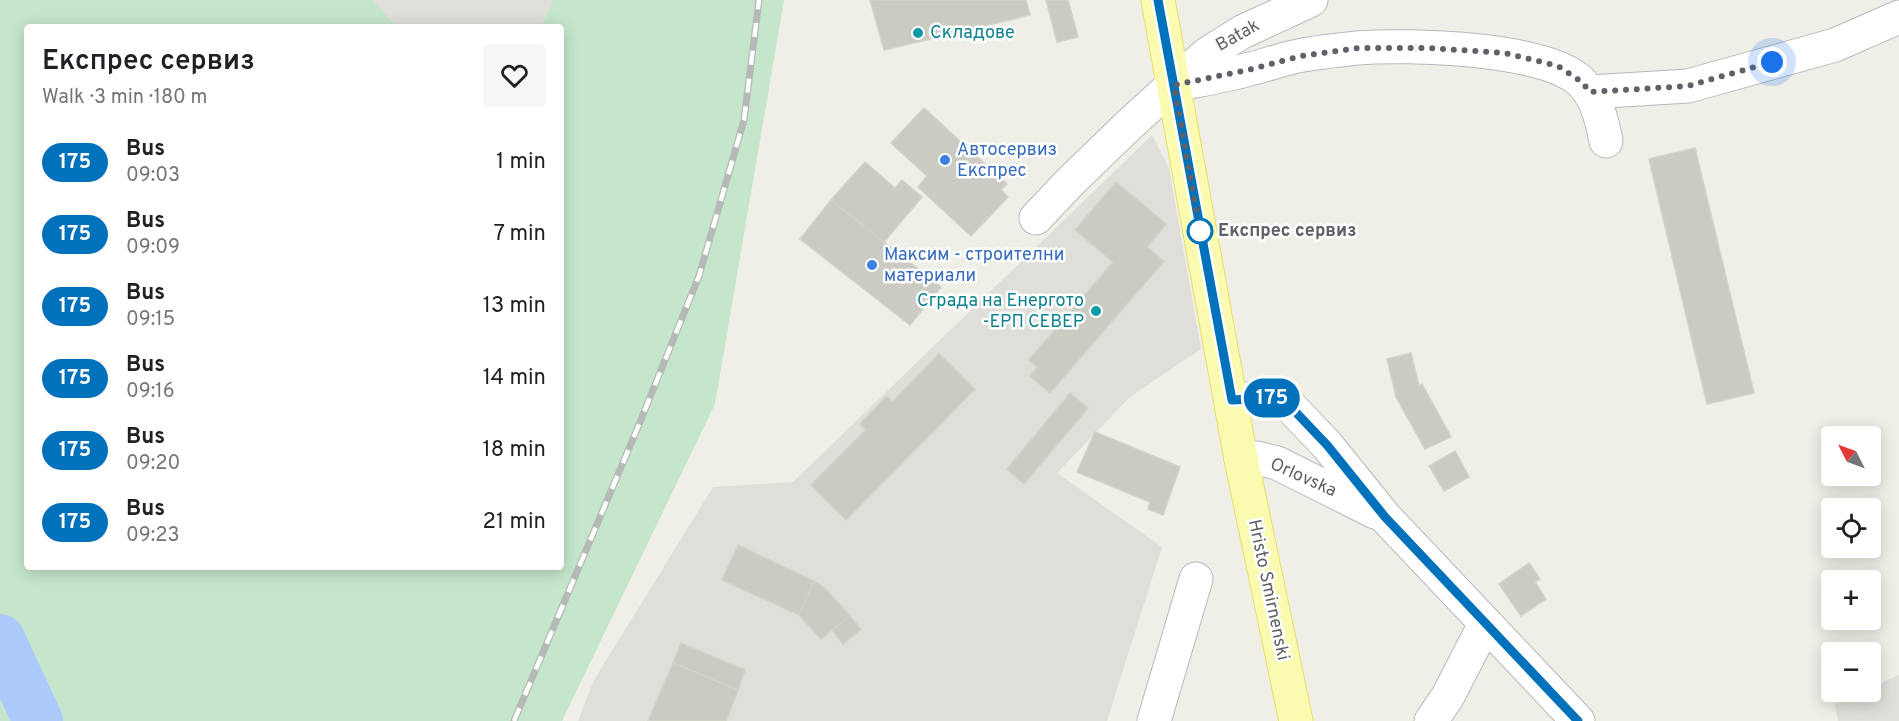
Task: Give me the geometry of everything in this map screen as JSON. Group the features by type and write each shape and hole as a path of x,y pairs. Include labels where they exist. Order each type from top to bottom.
{"main road":[{"path":"1158,0 1241,459"},
{"name":"Hristo Smirnenski","path":"1241,459 1296,721"}],"street":[{"name":"Batak","path":"1036,218 1130,123 1207,54 1242,32 1310,0"},
{"path":"1590,92 1688,86 1835,45 1899,17"},
{"path":"1174,85 1248,70 1301,56 1358,48 1428,48 1505,53 1558,66 1582,82 1599,110 1606,141"},
{"name":"Orlovska","path":"1232,400 1270,398 1286,402 1327,445 1385,517 1578,721"},
{"name":"Orlovska","path":"1241,459 1257,458 1277,463 1385,517"},
{"path":"1154,721 1196,579"},
{"path":"1431,721 1448,696 1485,624"}],"shaded area":[{"path":"373,0 553,0 542,24 394,24"},
{"path":"1152,135 1169,168 1201,349 1130,397 1057,473 1162,547 1107,721 578,721 594,680 713,487 793,482"},
{"path":"1899,675 1899,721 1838,721 1835,705 1842,702 1881,702 1881,683"}],"green space":[{"path":"0,0 373,0 394,24 24,24 24,570 564,570 564,24 542,24 553,0 784,0 715,404 562,721 0,721"}],"building":[{"name":"Складове","path":"870,0 1026,0 1030,15 884,50"},
{"path":"1046,0 1068,0 1078,37 1057,42"},
{"name":"Автосервиз Експрес","path":"924,108 1007,184 1001,190 1008,197 971,236 918,187 927,176 891,143"},
{"path":"1695,148 1754,393 1707,404 1649,159"},
{"path":"865,162 895,188 902,180 922,197 884,242 831,200"},
{"name":"Сграда на Енергото -ЕРП СЕВЕР","path":"1116,182 1166,224 1147,247 1164,261 1050,393 1030,376 1037,367 1029,360 1113,262 1075,230"},
{"name":"Максим - строителни материали","path":"831,200 941,287 910,325 800,239"},
{"path":"1411,353 1419,386 1422,384 1451,437 1425,449 1396,397 1387,359"},
{"path":"939,354 975,389 846,520 811,485 866,430 860,424 887,396 892,402"},
{"path":"1070,393 1088,408 1024,484 1007,469"},
{"path":"1095,432 1180,467 1163,515 1148,509 1150,502 1077,472"},
{"path":"1455,451 1469,477 1444,491 1429,466"},
{"path":"738,545 814,581 799,615 722,580"},
{"path":"1529,563 1540,579 1535,582 1546,599 1521,616 1499,584"},
{"path":"814,581 824,587 850,616 821,639 799,615"},
{"path":"850,616 861,629 843,644 832,630"},
{"path":"681,643 745,670 738,690 673,663"},
{"path":"673,663 738,690 726,721 648,721"}],"waterway":[{"path":"0,639 38,721"}],"railway":[{"path":"514,721 699,276 744,120 759,0"}],"bus line":[{"name":"175","path":"1158,0 1232,400 1270,398 1286,402 1327,445 1385,517 1578,721"}],"place":[{"name":"Складове","path":"918,33"},
{"name":"Автосервиз Експрес","path":"945,160"},
{"name":"Експрес сервиз","path":"1200,231"},
{"name":"Максим - строителни материали","path":"872,265"},
{"name":"Сграда на Енергото -ЕРП СЕВЕР","path":"1096,311"}],"route":[{"path":"1200,231 1174,85 1248,70 1301,56 1358,48 1428,48 1505,53 1558,66 1582,82 1590,92 1688,86 1772,62"}]}
